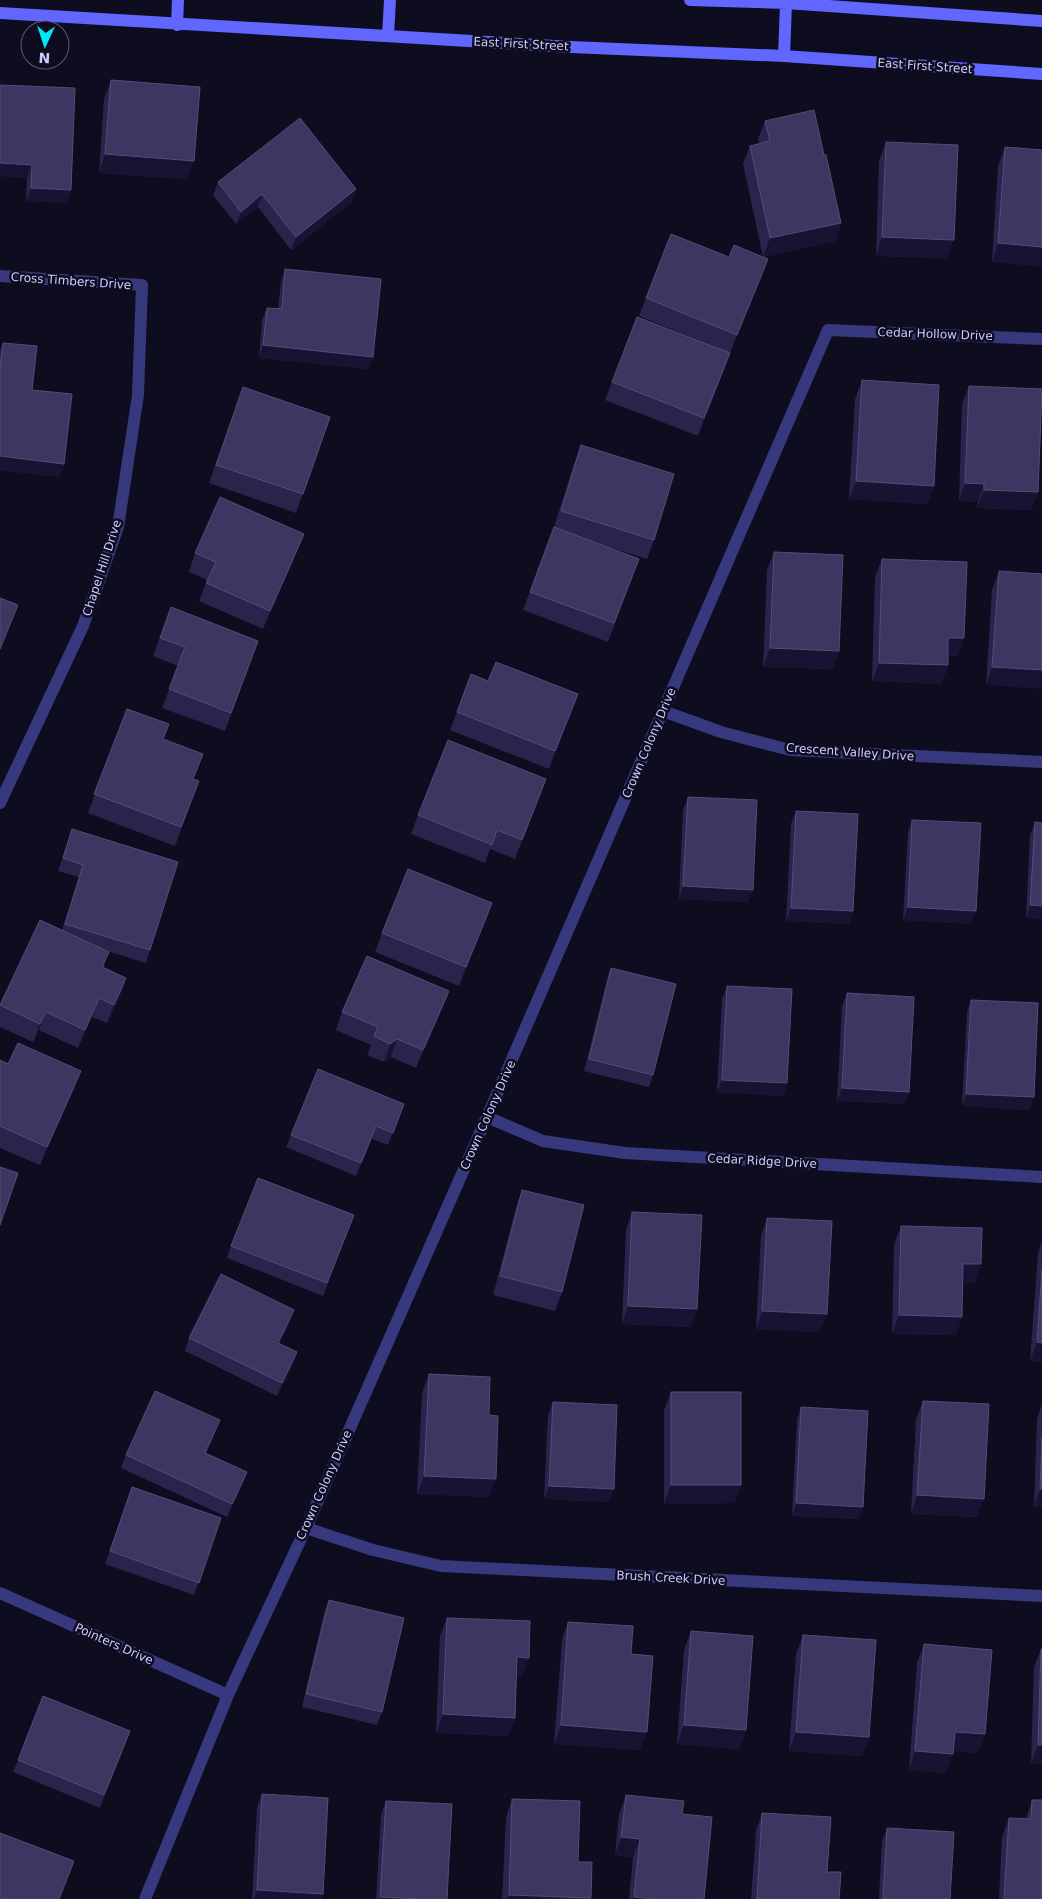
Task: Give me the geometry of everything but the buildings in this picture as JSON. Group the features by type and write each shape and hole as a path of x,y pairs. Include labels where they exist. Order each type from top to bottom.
{"main road":[{"path":"177,25 178,0"},
{"path":"388,36 390,0"},
{"path":"690,0 786,3 1042,21"},
{"path":"784,56 786,3"},
{"name":"East First Street","path":"0,13 177,25 784,56 1042,74"}],"street":[{"name":"Cross Timbers Drive","path":"0,276 142,285"},
{"name":"Chapel Hill Drive","path":"0,804 83,626 118,526 138,395 142,285"},
{"name":"Cedar Hollow Drive","path":"828,330 1042,339"},
{"name":"Crown Colony Drive","path":"145,1899 228,1695 306,1528 487,1117 828,330"},
{"name":"Crescent Valley Drive","path":"663,711 721,732 790,750 1042,762"},
{"name":"Cedar Ridge Drive","path":"487,1117 543,1142 624,1153 1042,1177"},
{"name":"Brush Creek Drive","path":"306,1528 373,1550 440,1566 1042,1596"},
{"name":"Pointers Drive","path":"0,1593 228,1695"}]}
